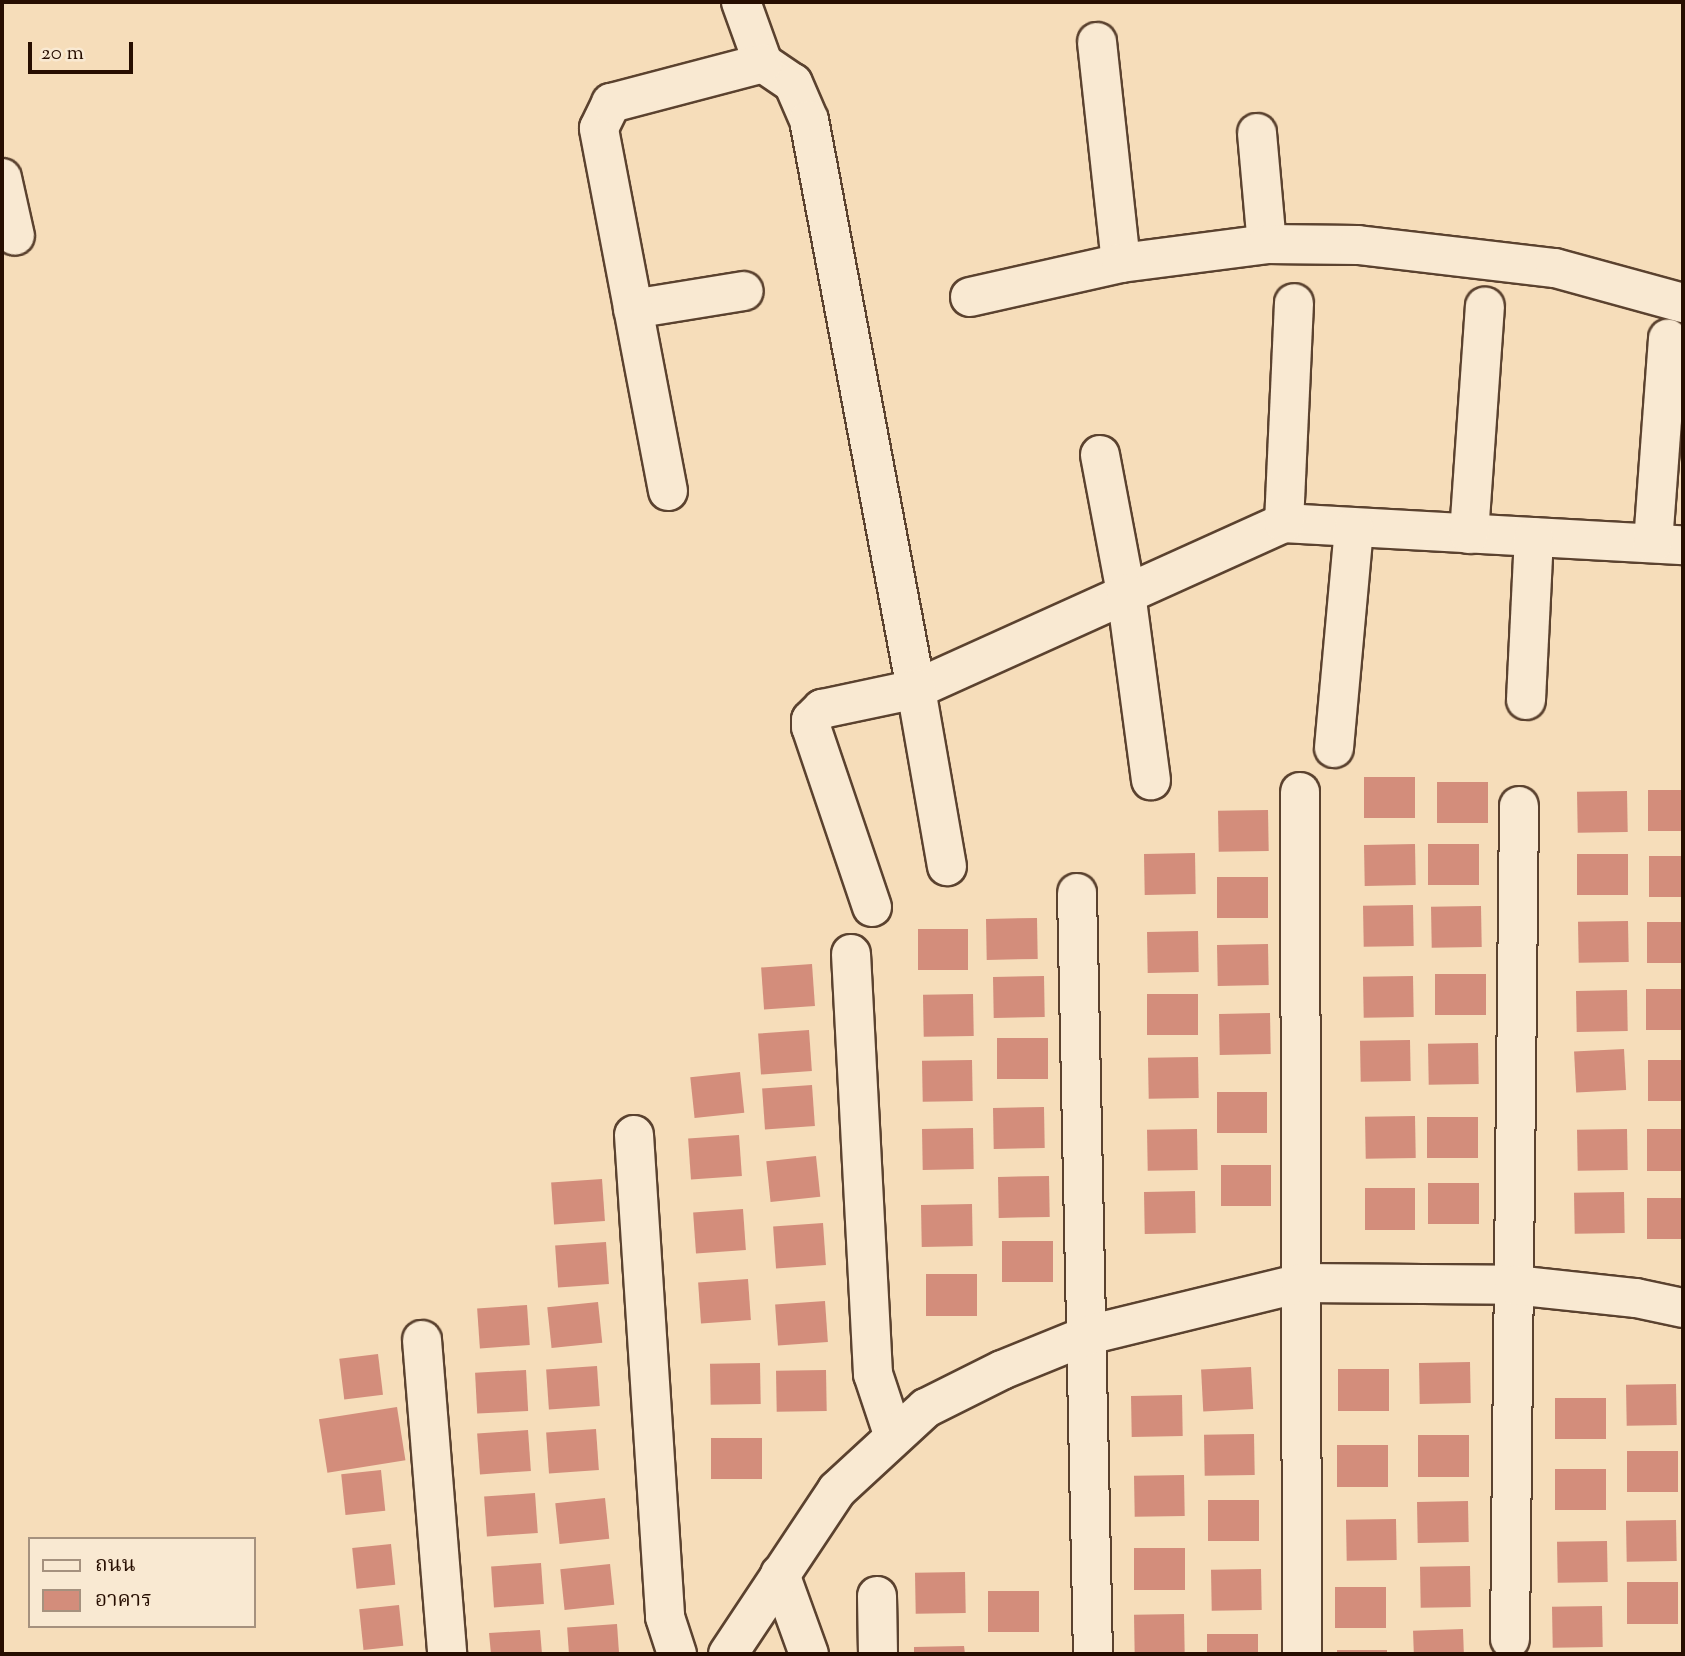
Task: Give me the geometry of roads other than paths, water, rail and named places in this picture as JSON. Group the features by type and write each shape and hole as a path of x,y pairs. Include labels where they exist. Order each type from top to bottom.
{"street":[{"path":"741,2 763,62 793,83 808,120 947,866"},
{"path":"1097,42 1121,263"},
{"path":"668,491 599,128 611,103 763,62"},
{"path":"1257,133 1267,244"},
{"path":"2,178 15,236"},
{"path":"970,297 1121,263 1267,244 1358,245 1555,268 1683,303"},
{"path":"633,309 744,291"},
{"path":"1284,523 1294,303"},
{"path":"1469,534 1485,307"},
{"path":"872,907 811,720 822,709 916,689 1284,523 1668,544 1668,339"},
{"path":"1100,455 1126,593 1151,780"},
{"path":"1334,748 1354,528"},
{"path":"1526,700 1534,537"},
{"path":"1300,792 1302,1654"},
{"path":"1510,1639 1519,806"},
{"path":"1077,893 1093,1654"},
{"path":"851,954 873,1374 894,1437"},
{"path":"634,1135 665,1617 677,1654"},
{"path":"728,1654 837,1490 926,1408 1002,1370 1088,1335 1301,1283 1514,1285 1636,1297 1683,1308"},
{"path":"422,1340 447,1654"},
{"path":"780,1574 809,1654"},
{"path":"877,1596 878,1654"}]}
